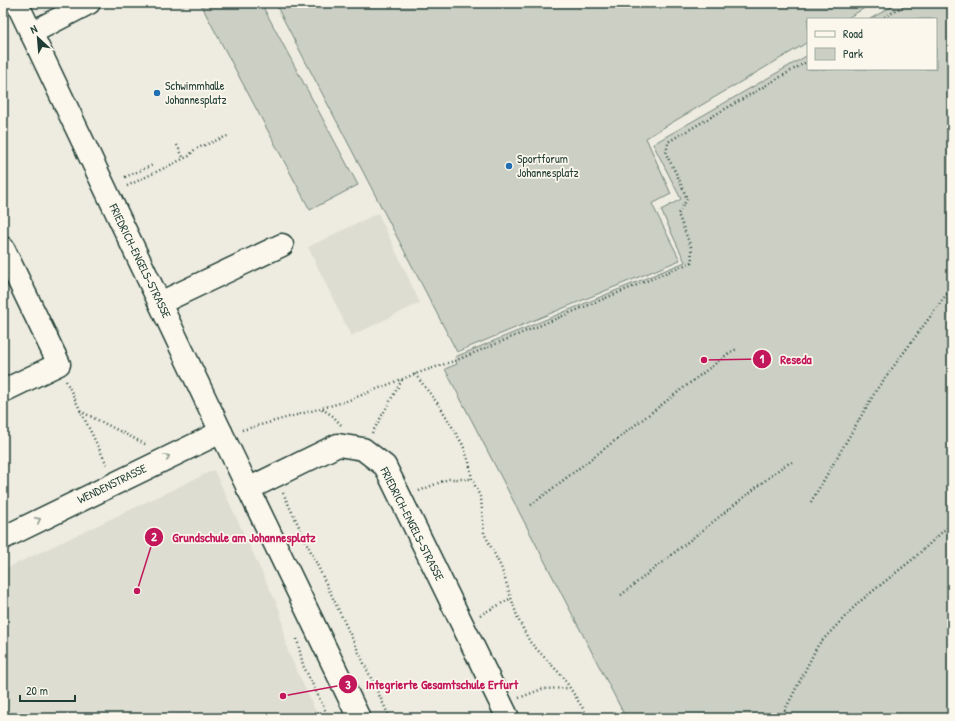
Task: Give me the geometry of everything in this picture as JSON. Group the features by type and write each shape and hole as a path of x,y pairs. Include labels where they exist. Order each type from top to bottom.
{"street":[{"name":"FRIEDRICH-ENGELS-STRASSE","path":"17,3 221,433 359,718"},
{"path":"31,33 89,3"},
{"path":"160,303 282,245"},
{"path":"3,248 58,364 3,391"},
{"name":"WENDENSTRASSE","path":"3,538 116,482 221,433"},
{"path":"248,489 338,445 364,449"},
{"name":"FRIEDRICH-ENGELS-STRASSE","path":"364,449 385,466 505,712"}],"path":[{"path":"883,18 909,3"},
{"path":"221,433 344,402 415,374 457,360 692,262 691,247 678,214 687,198 666,154 668,142 807,62"},
{"path":"108,195 151,176 184,159 190,158 195,149 230,135"},
{"path":"177,145 184,159"},
{"path":"125,177 153,165"},
{"path":"811,502 877,389 952,287"},
{"path":"531,505 729,352 737,349"},
{"path":"58,364 116,482"},
{"path":"415,374 457,433 469,462 472,479 481,499 484,533 501,566 510,599 518,619 530,642 558,672 589,718"},
{"path":"364,449 402,379"},
{"path":"80,410 170,456"},
{"path":"621,595 782,467 792,462"},
{"path":"275,476 390,718"},
{"path":"402,501 425,488 448,479 472,479"},
{"path":"781,718 818,645 858,603 913,559 952,523"},
{"path":"461,622 486,613 510,599"},
{"path":"297,638 303,665 329,718"},
{"path":"505,712 542,689 569,688"}],"shaded area":[{"path":"378,213 420,303 351,336 308,247"},
{"path":"214,470 280,611 288,652 319,718 3,718 3,570"}],"green space":[{"path":"200,3 261,3 358,185 310,210"},
{"name":"Sportforum Johannesplatz","path":"275,3 873,3 848,18 807,18 807,43 646,138 671,194 652,204 680,260 457,352"},
{"path":"898,3 952,3 952,718 626,718 445,369 457,364 455,357 685,262 661,210 681,199 653,144 807,56 807,70 937,70 937,18 872,18"}],"place":[{"name":"Schwimmhalle Johannesplatz","path":"157,93"},
{"name":"Sportforum Johannesplatz","path":"509,166"},
{"name":"Reseda","path":"704,360"},
{"name":"Grundschule am Johannesplatz","path":"137,591"},
{"name":"Integrierte Gesamtschule Erfurt","path":"283,696"}]}
